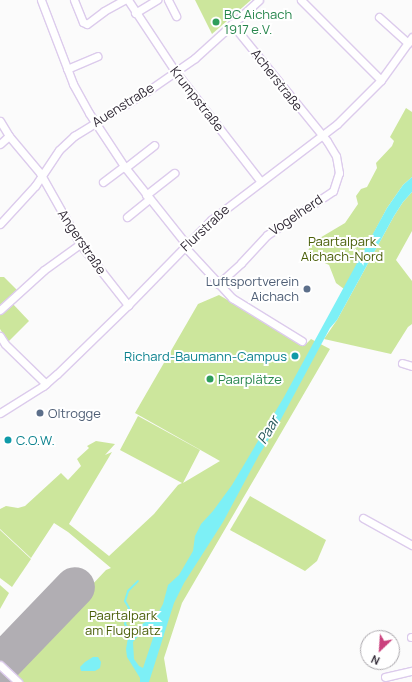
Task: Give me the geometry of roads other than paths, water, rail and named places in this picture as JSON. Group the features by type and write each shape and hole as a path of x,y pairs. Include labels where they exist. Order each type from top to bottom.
{"street":[{"path":"41,0 73,84 124,167 185,245 232,298 302,341"},
{"path":"74,0 83,22 87,24 104,11 124,0"},
{"name":"Krumpstraße","path":"128,0 135,13 176,71 261,182"},
{"path":"135,13 157,0"},
{"path":"168,0 176,16"},
{"name":"Auenstraße","path":"0,224 42,176 59,150 74,136 149,90 195,58 259,0"},
{"path":"301,0 381,80"},
{"name":"Flurstraße","path":"0,413 46,384 128,305 210,220 323,136 359,104 381,80 410,40 379,17"},
{"name":"Acherstraße","path":"232,24 323,136"},
{"path":"67,69 97,56"},
{"name":"Angerstraße","path":"0,121 9,136 42,176 80,244 128,305"},
{"path":"0,144 9,136"},
{"name":"Vogelherd","path":"218,284 241,263 267,235 333,190 338,180 339,166 336,156 323,136"},
{"path":"103,182 154,145"},
{"path":"127,216 174,173"},
{"path":"0,310 44,270 80,244"},
{"path":"0,336 6,346 46,384"},
{"path":"402,363 412,366"},
{"path":"363,518 412,545"},
{"path":"0,665 18,682"},
{"path":"385,677 412,671"}],"water":[{"name":"Paar","path":"412,177 412,192 394,216 337,320 330,328 280,421 259,455 223,522 184,583 174,603 149,682 140,682 140,678 127,657 126,649 129,632 157,615 163,604 168,585 179,575 193,551 195,536 201,524 213,511 232,485 284,397 387,208 403,185","holes":["155,626 155,632 143,668 139,666 134,659 133,642 142,632"]},
{"path":"93,657 98,657 101,662 100,668 95,671 81,671 80,667"}],"waterway":[{"path":"132,633 125,624 129,608 125,601 128,591 138,581"}],"place":[{"name":"BC Aichach 1917 e.V.","path":"216,22"},
{"name":"Luftsportverein Aichach","path":"307,289"},
{"name":"Richard-Baumann-Campus","path":"295,356"},
{"name":"Paarplätze","path":"210,379"},
{"name":"Oltrogge","path":"40,413"},
{"name":"C.O.W.","path":"8,440"}],"park label":[{"name":"Paartalpark Aichach-Nord","path":"342,250"},
{"name":"Paartalpark am Flugplatz","path":"123,624"}]}
